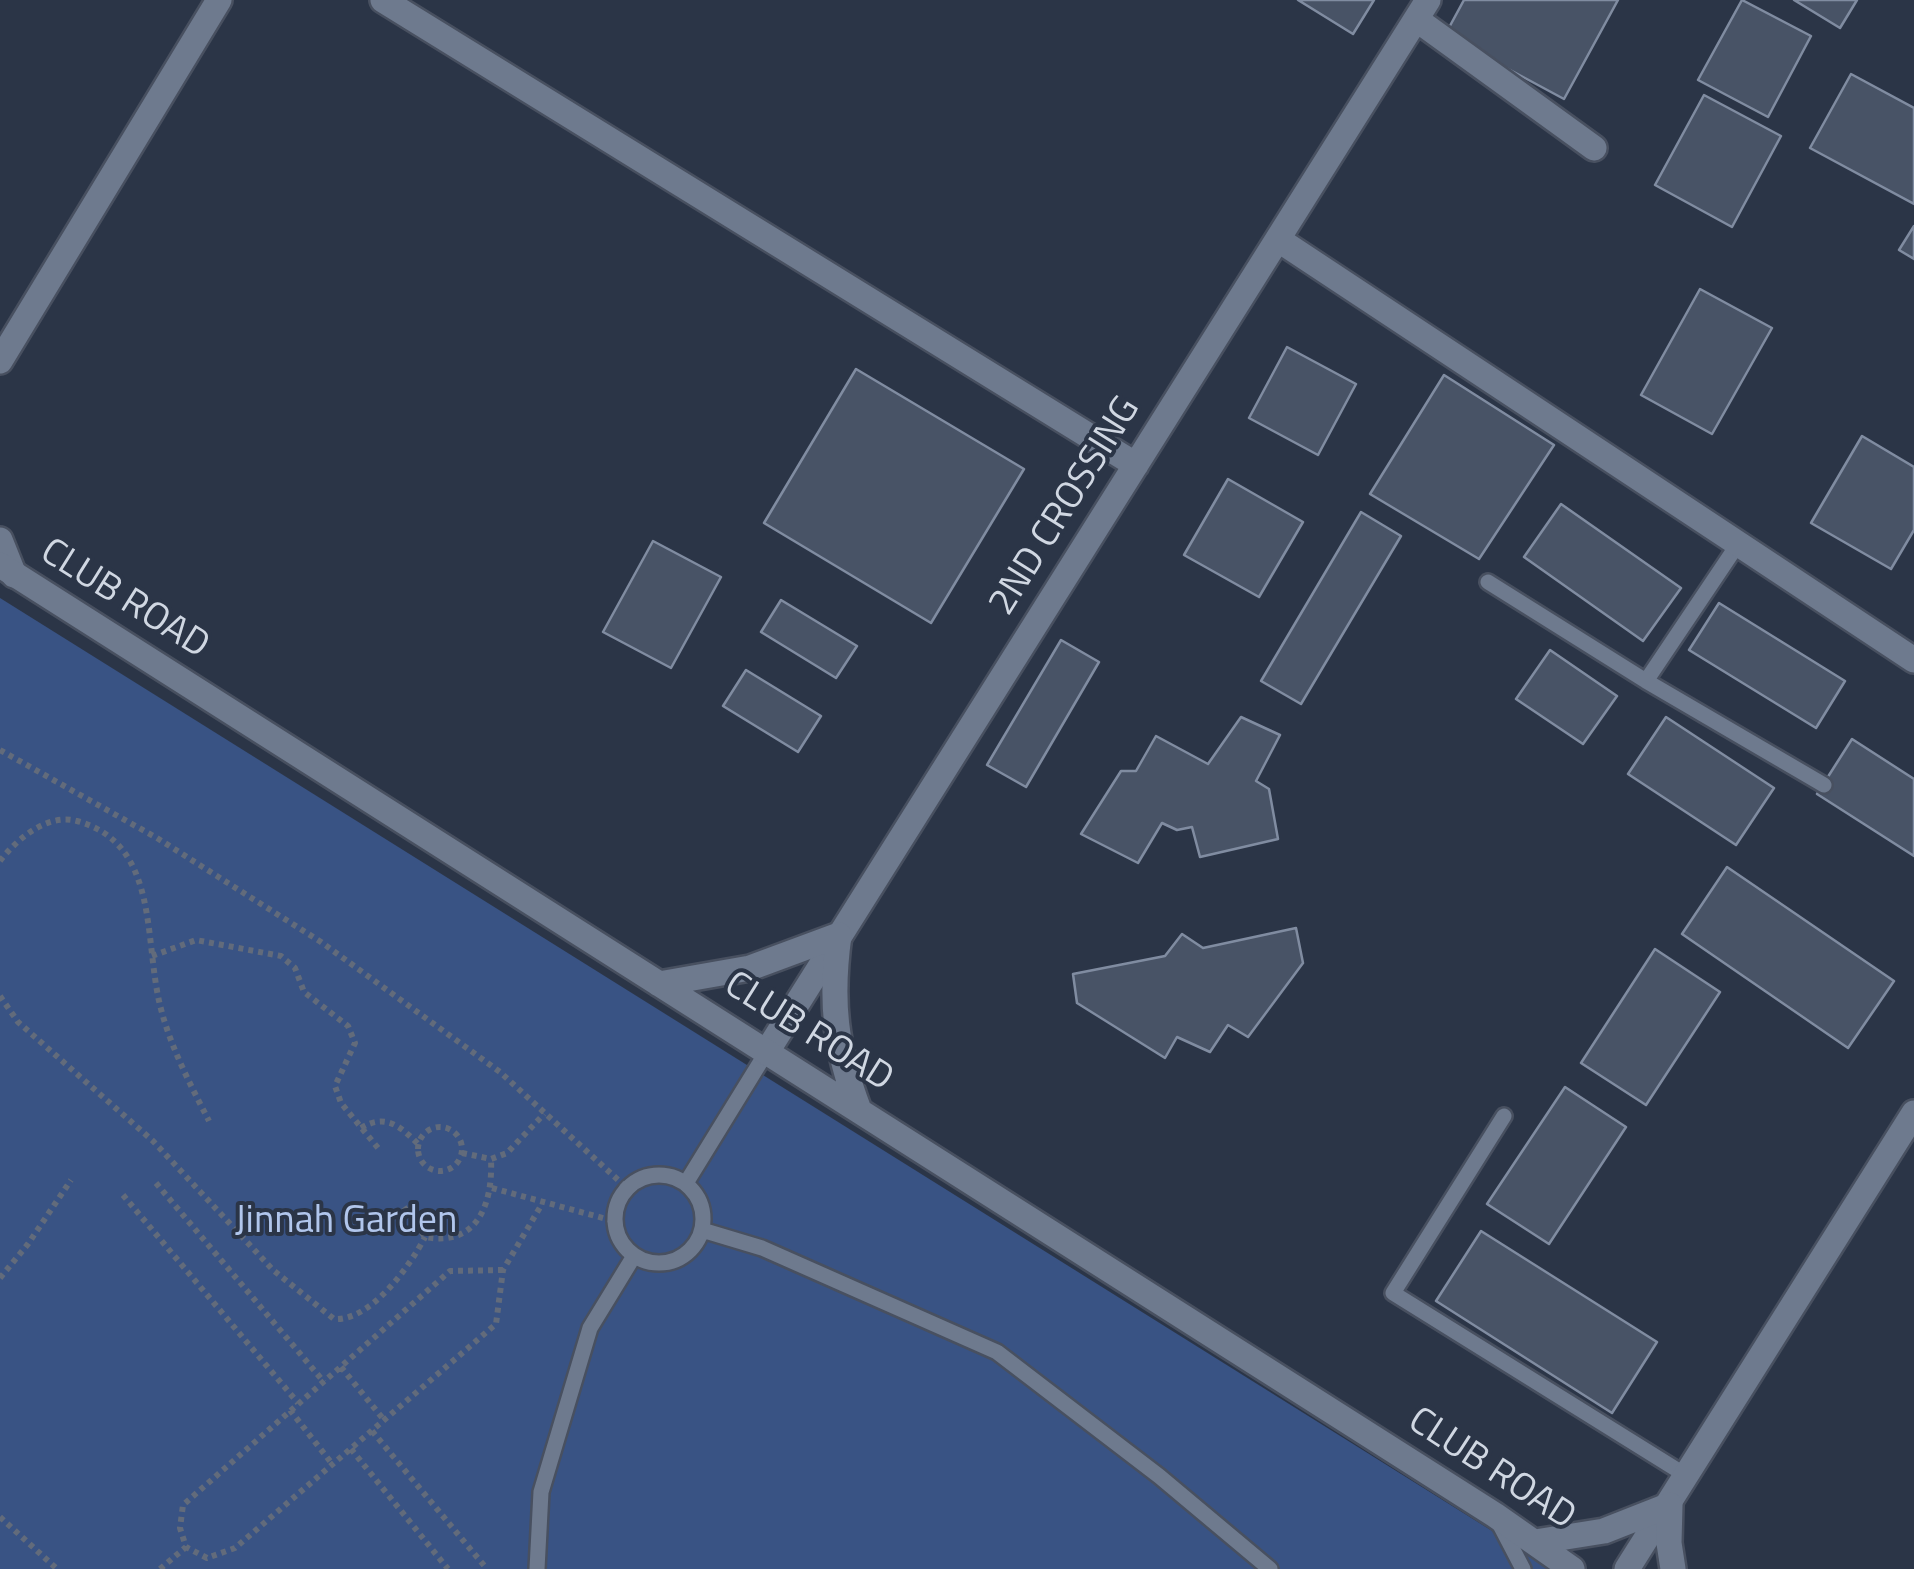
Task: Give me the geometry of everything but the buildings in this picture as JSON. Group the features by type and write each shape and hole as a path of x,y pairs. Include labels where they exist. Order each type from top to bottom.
{"street":[{"path":"0,361 219,0"},
{"path":"383,0 1136,465"},
{"path":"1422,10 1594,148"},
{"name":"2ND CROSSING","path":"766,1053 1422,10"},
{"path":"1279,240 1914,660"},
{"path":"0,540 7,570"},
{"name":"CLUB ROAD","path":"7,570 859,1110 1572,1569"},
{"path":"659,984 750,968 839,935 833,979 834,1024 843,1068 859,1110"},
{"path":"1627,1569 1914,1113"},
{"path":"1535,1542 1604,1531 1670,1505"},
{"path":"1670,1505 1673,1569"}],"lane":[{"path":"1646,681 1738,544"},
{"path":"1488,582 1646,681 1824,785"},
{"path":"686,1183 766,1053"},
{"path":"1504,1116 1393,1294 1688,1476"},
{"path":"662,1174 686,1183 698,1196 703,1212 702,1230 692,1248 674,1260 654,1263 634,1256 620,1241 614,1221 620,1196 628,1189 638,1180 662,1174"},
{"path":"702,1230 762,1248 997,1352 1159,1476 1270,1569"},
{"path":"537,1569 541,1492 590,1328 634,1256"},
{"path":"1495,1516 1523,1569"}],"path":[{"path":"0,750 157,838 321,942 500,1072 628,1189"},
{"path":"0,861 12,844 36,828 61,820 103,830 124,850 134,867 146,908 161,1010 209,1122"},
{"path":"152,956 196,940 281,956 296,968 304,992 348,1026 355,1043 335,1086 341,1103 378,1148"},
{"path":"0,996 18,1022 153,1141 272,1270 334,1319 360,1313 410,1266 425,1237"},
{"path":"462,1152 491,1159 507,1153 544,1114"},
{"path":"361,1128 384,1120 400,1126 419,1144 424,1163 442,1171 458,1162 462,1152 457,1134 440,1127 430,1130 419,1144"},
{"path":"404,1208 425,1237 457,1238 469,1230 483,1211 492,1188 491,1159"},
{"path":"0,1278 71,1180"},
{"path":"156,1183 324,1382"},
{"path":"492,1188 614,1221"},
{"path":"123,1195 298,1403"},
{"path":"503,1270 450,1271 298,1403 183,1505 180,1528 186,1547 207,1558 236,1548 496,1324 503,1270 542,1204"},
{"path":"341,1367 384,1420"},
{"path":"290,1410 333,1465"},
{"path":"372,1431 487,1569"},
{"path":"351,1449 448,1569"},
{"path":"0,1517 57,1569"},
{"path":"160,1569 186,1547"}],"green space":[{"name":"Jinnah Garden","path":"0,598 1553,1569 0,1569"}]}
